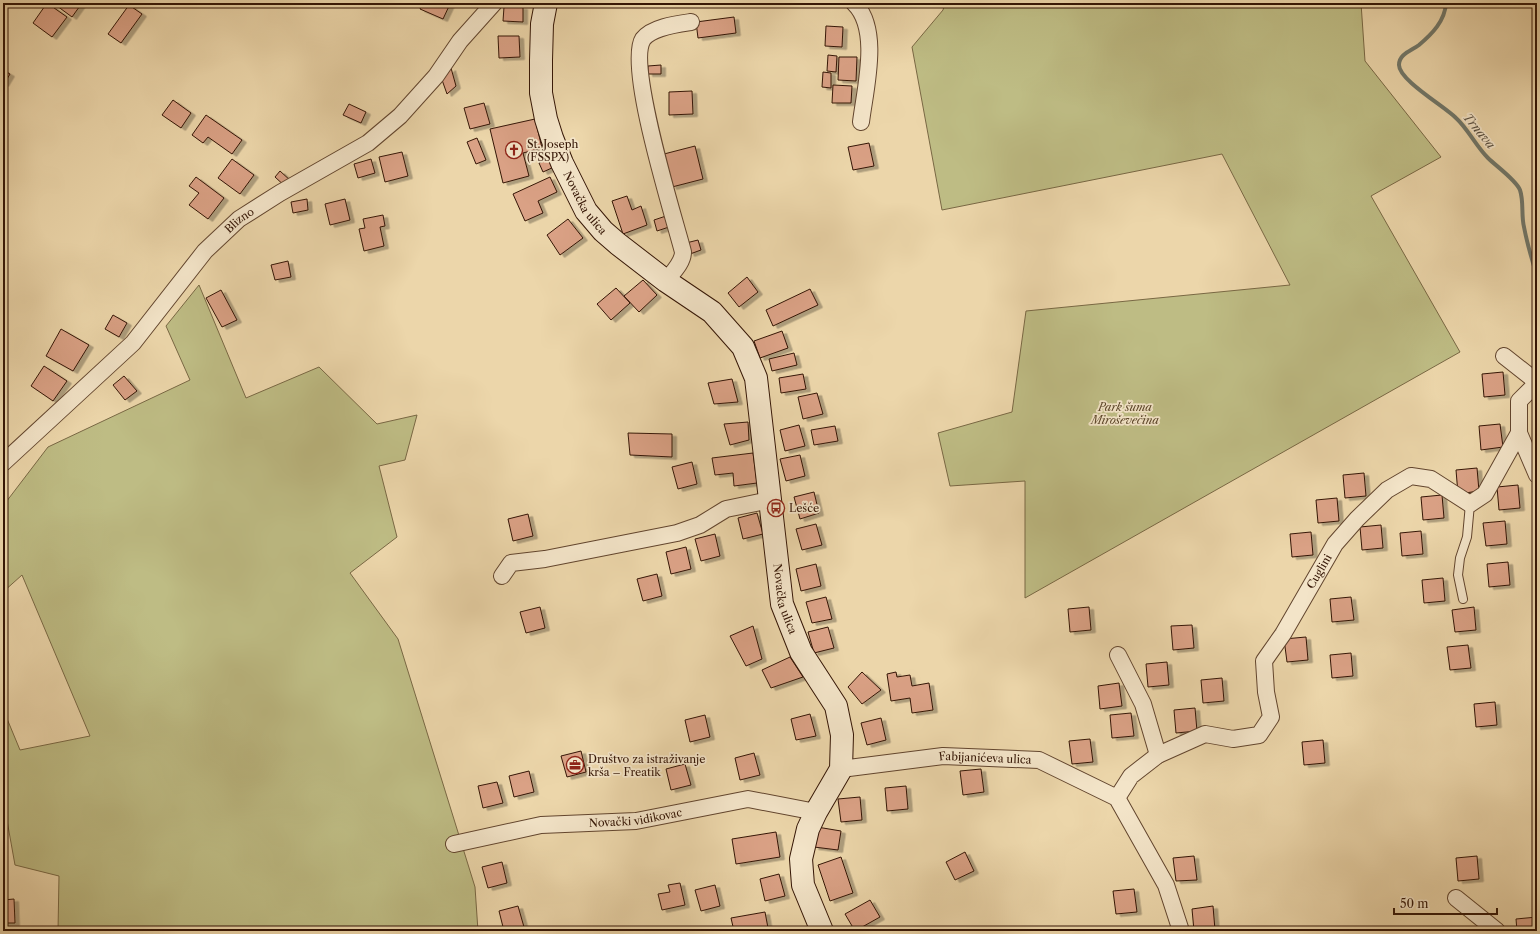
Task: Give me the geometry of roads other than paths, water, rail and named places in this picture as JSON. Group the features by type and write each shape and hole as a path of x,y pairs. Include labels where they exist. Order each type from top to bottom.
{"street":[{"name":"Blizno","path":"3,463 133,343 205,251 239,219 280,193 368,143 400,116 436,76 460,41 494,3"},
{"name":"Novačka ulica","path":"546,3 542,24 542,93 546,119 559,157 576,192 594,222 603,231 666,281 712,312 743,347 756,378 782,604 801,652 836,706 842,735 842,769"},
{"path":"854,3 863,16 867,28 869,47 861,122"},
{"path":"666,281 681,262 683,252 643,97 639,55 644,38 651,33 662,28 691,22"},
{"path":"1504,356 1537,383 1519,401 1520,433 1537,475"},
{"path":"1470,504 1485,494 1520,433"},
{"name":"Cuglini","path":"1116,798 1131,776 1158,755 1205,734 1233,739 1258,735 1271,717 1266,692 1264,661 1283,634 1335,544 1386,490 1411,476 1431,480 1470,504"},
{"path":"502,576 511,563 545,559 677,533 700,525 726,509 770,500"},
{"path":"1118,655 1143,704 1158,755"},
{"name":"Fabijanićeva ulica","path":"842,769 943,756 1039,760 1116,798"},
{"path":"822,931 803,885 801,859 808,829 816,812 842,769"},
{"path":"1116,798 1166,885 1181,931"},
{"name":"Novački vidikovac","path":"454,844 541,825 636,821 748,799 816,812"},
{"path":"1456,898 1497,931"}],"lane":[{"path":"1463,599 1458,575 1460,558 1467,537 1470,504"}],"waterway":[{"name":"Trnava","path":"1446,3 1443,16 1437,27 1419,45 1403,55 1399,65 1406,78 1456,118 1484,153 1518,186 1521,195 1525,233 1537,276"}],"place":[{"name":"St. Joseph (FSSPX)","path":"514,150"},
{"name":"Lešće","path":"776,508"},
{"name":"Društvo za istraživanje krša – Freatik","path":"575,765"}],"park label":[{"name":"Park šuma Miroševečina","path":"1125,413"}]}
